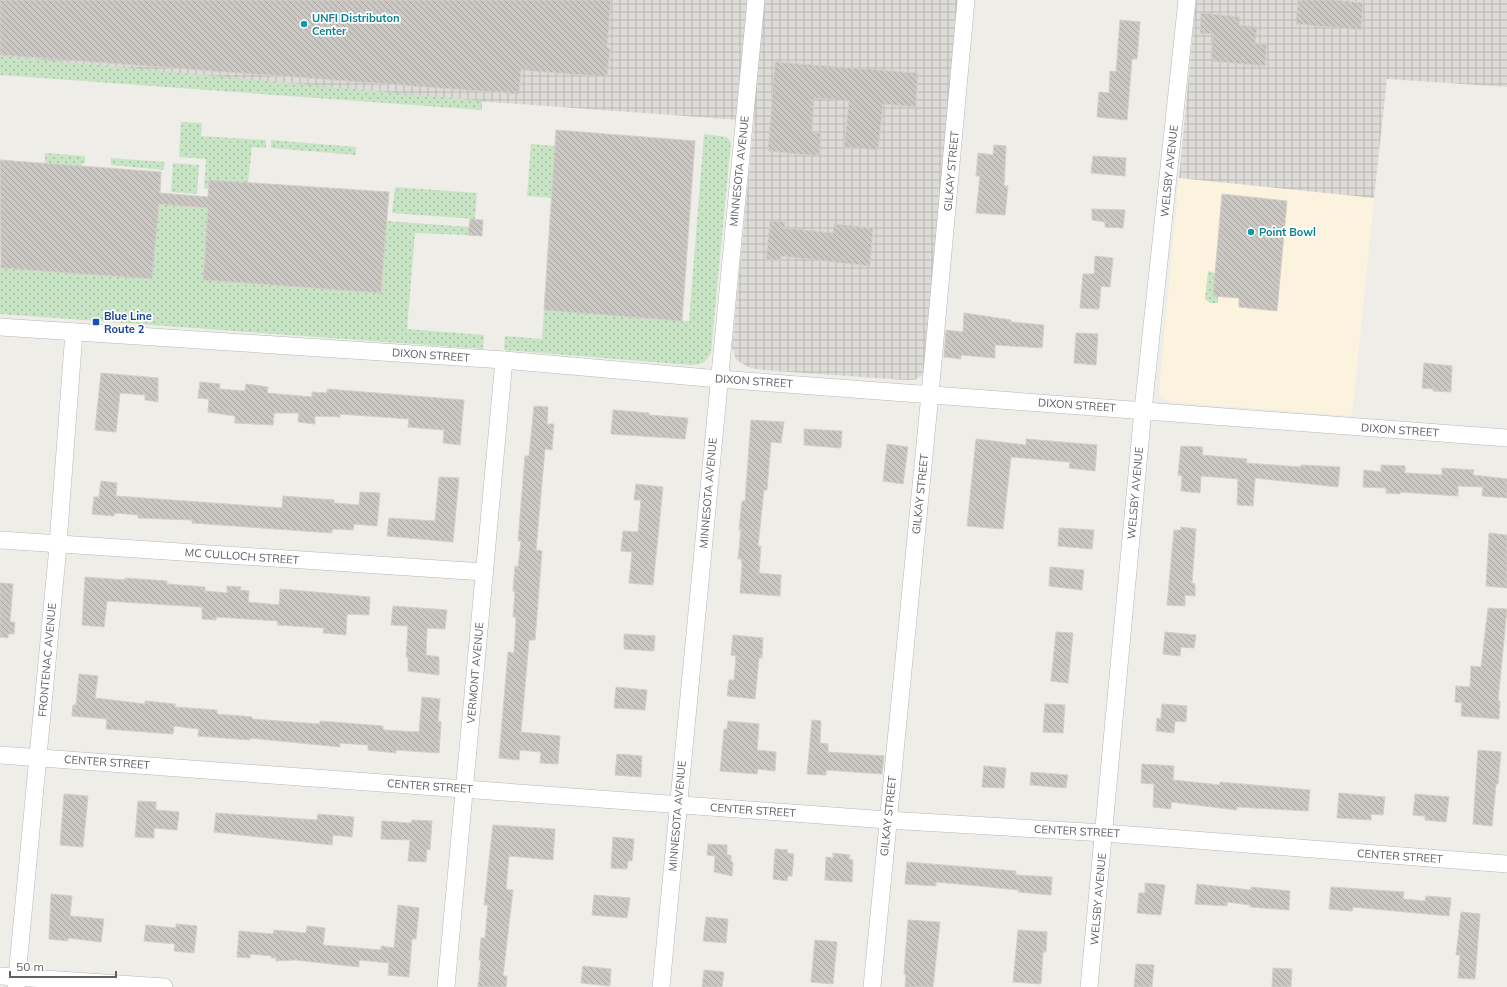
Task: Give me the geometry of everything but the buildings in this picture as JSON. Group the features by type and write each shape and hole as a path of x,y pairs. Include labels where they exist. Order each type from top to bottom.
{"street":[{"name":"MINNESOTA AVENUE","path":"661,987 756,0"},
{"name":"GILKAY STREET","path":"872,987 887,820 930,394 966,0"},
{"name":"WELSBY AVENUE","path":"1089,987 1143,410 1187,0"},
{"name":"DIXON STREET","path":"0,327 504,360 719,379 1507,438"},
{"name":"FRONTENAC AVENUE","path":"11,980 38,757 58,544 74,332"},
{"name":"VERMONT AVENUE","path":"446,987 504,360"},
{"name":"MC CULLOCH STREET","path":"0,540 484,572"},
{"name":"CENTER STREET","path":"0,754 887,820 1104,832 1507,864"},
{"path":"11,980 164,987"}],"shaded area":[{"path":"0,0 963,0 925,373 915,380 904,380 762,370 750,368 736,360 732,347 754,121 323,90 0,64"},
{"path":"1196,0 1507,0 1507,87 1387,79 1374,198 1179,178"},
{"path":"1179,178 1374,198 1352,416 1170,402 1162,397 1159,392"}],"green space":[{"path":"0,56 482,101 482,110 0,75"},
{"path":"181,122 202,123 201,136 266,140 266,148 252,147 248,183 204,189 206,159 179,157"},
{"path":"704,134 727,137 731,142 711,352 706,361 701,364 691,365 504,350 505,336 542,339 544,310 689,321"},
{"path":"271,140 356,147 356,155 271,148"},
{"path":"531,144 555,146 552,198 527,196"},
{"path":"45,153 85,156 85,163 82,163 82,166 45,164"},
{"path":"111,158 165,162 164,170 111,165"},
{"path":"173,163 199,165 197,194 171,192"},
{"path":"395,187 477,193 475,219 392,213"},
{"path":"159,204 208,208 203,280 381,293 387,221 469,227 468,235 415,233 407,329 484,335 483,349 0,314 0,264 2,264 2,268 151,279"},
{"path":"1208,271 1215,273 1213,296 1218,296 1218,303 1210,303 1205,299"}],"place":[{"name":"UNFI Distributon Center","path":"304,24"},
{"name":"Point Bowl","path":"1251,232"},
{"name":"Blue Line Route 2","path":"96,322"}]}
